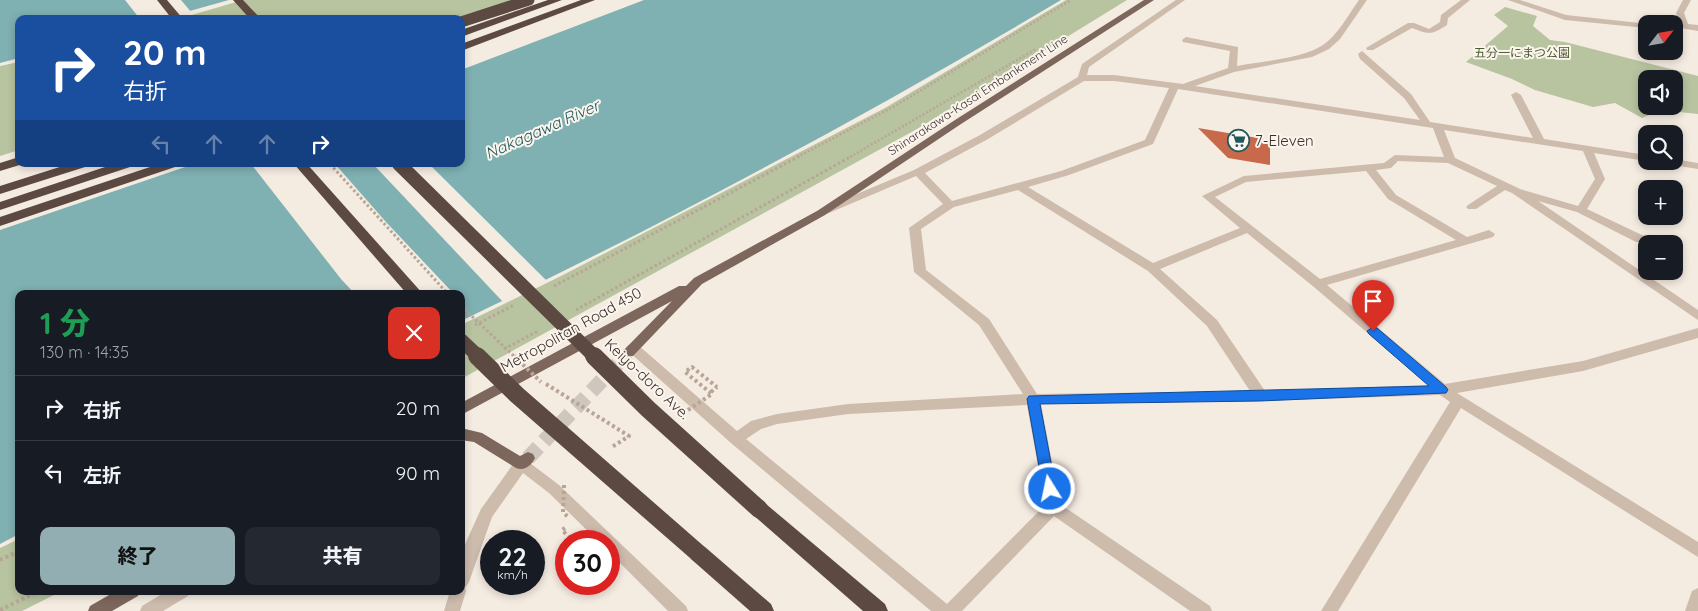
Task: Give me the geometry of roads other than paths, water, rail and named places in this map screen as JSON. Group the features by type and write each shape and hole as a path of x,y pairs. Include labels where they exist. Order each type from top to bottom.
{"highway":[{"path":"162,0 175,15"},
{"path":"238,0 252,15"},
{"path":"465,21 529,0"},
{"path":"465,33 557,0"},
{"path":"465,47 590,0"},
{"path":"0,167 15,162"},
{"path":"0,190 72,167"},
{"path":"0,206 117,167"},
{"path":"0,222 162,167"},
{"path":"303,167 412,290"},
{"name":"Keiyo-doro Ave.","path":"402,167 648,409 759,509 878,611"},
{"path":"466,334 517,395 764,611"}],"main road":[{"name":"Shinarakawa-Kasai Embankment Line","path":"821,213 958,122 1150,0"},
{"name":"Metropolitan Road 450","path":"465,408 821,213"},
{"name":"Metropolitan Road 450","path":"631,350 658,320 698,281"},
{"path":"465,435 477,437 524,461"},
{"path":"96,611 125,595"}],"street":[{"path":"1082,78 1085,66 1181,0"},
{"path":"1204,611 1053,507 1033,399 984,322 920,272 915,228 950,205 1065,173 1149,142 1178,87 1232,70 1281,62 1309,55 1326,47 1337,37 1363,0"},
{"path":"1370,48 1412,25 1430,32 1444,23 1444,17 1466,0"},
{"path":"1512,0 1565,17 1638,24"},
{"path":"1687,0 1680,13 1684,25 1698,28"},
{"path":"1186,40 1235,49 1232,70"},
{"path":"1362,54 1362,57 1413,101 1432,125 1450,160"},
{"path":"821,213 918,172 984,137 1082,78 1114,78 1178,87 1638,157"},
{"path":"1516,95 1542,142"},
{"path":"1581,210 1600,179 1587,149"},
{"path":"1638,238 1581,210 1516,191 1450,160 1394,158 1387,166 1244,179 1207,196 1318,284 1442,390 1698,550"},
{"path":"1683,164 1698,166"},
{"path":"1369,168 1392,197 1464,240"},
{"path":"918,172 950,205"},
{"path":"1018,185 1152,268 1212,323 1260,396"},
{"path":"1472,207 1504,186"},
{"path":"1516,191 1698,316"},
{"path":"1152,268 1247,229"},
{"path":"1318,284 1489,234"},
{"path":"736,439 756,425 778,419 848,409 1033,399 1260,396 1442,390 1583,366 1698,333"},
{"path":"631,350 943,611"},
{"path":"1329,611 1458,401"},
{"path":"465,570 486,514 524,461 596,530"},
{"path":"951,611 1053,507"},
{"path":"620,554 680,611"},
{"path":"148,611 175,595"},
{"path":"452,611 457,595"},
{"path":"1693,611 1698,596"}],"water":[{"path":"0,0 229,0 175,15 15,15 15,59 0,63"},
{"name":"Nakagawa River","path":"644,0 1061,0 840,127 614,246 465,319 465,290 15,290 15,536 0,544 0,230 185,167 465,167 465,68"}],"tunnel":[{"path":"625,356 628,353"},
{"path":"528,458 625,356"}],"place":[{"name":"7-Eleven","path":"1239,141"}],"park label":[{"name":"五分一にまつ公園","path":"1522,53"}]}
